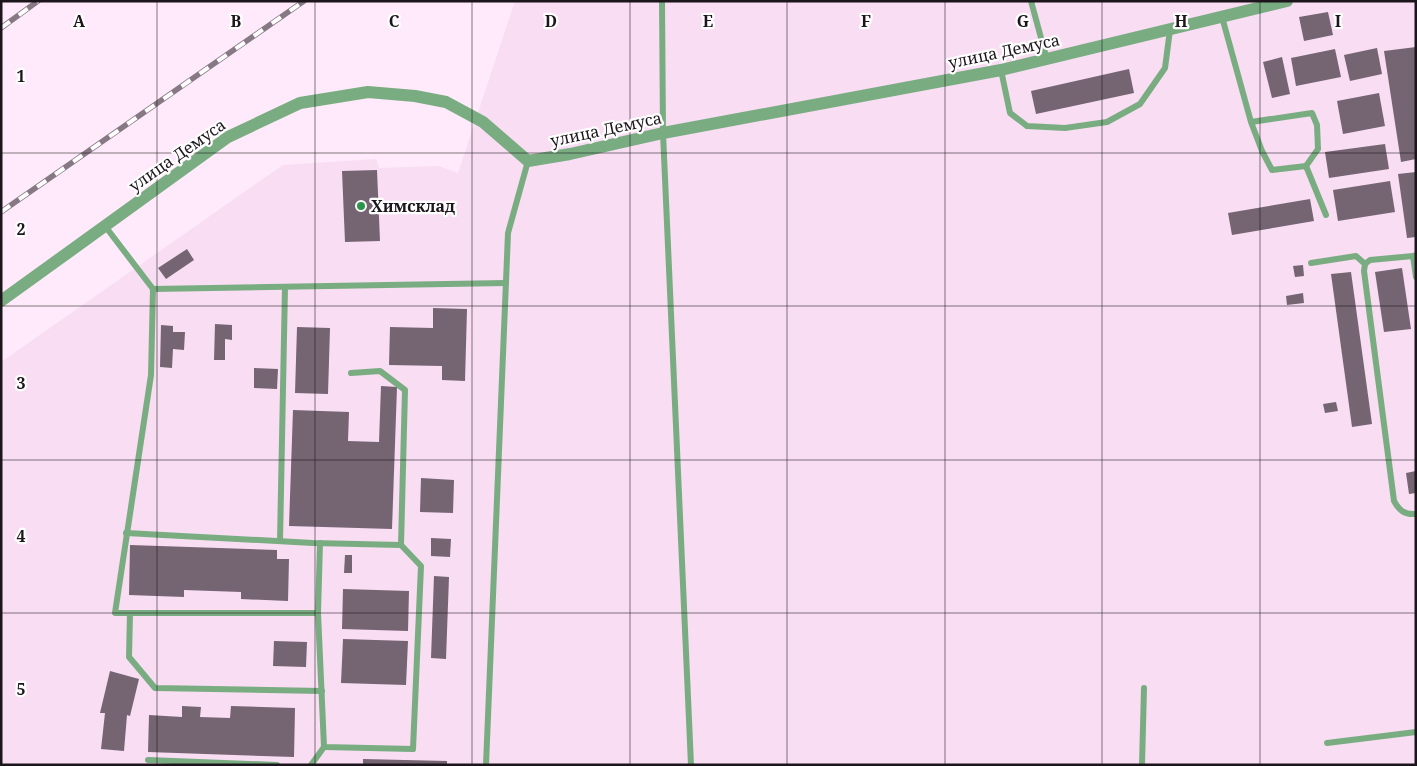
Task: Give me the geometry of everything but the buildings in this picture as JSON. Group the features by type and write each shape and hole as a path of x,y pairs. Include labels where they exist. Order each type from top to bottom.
{"street":[{"name":"улица Демуса","path":"1,301 228,137 300,103 368,92 415,96 446,102 483,122 528,161 570,154 663,133 1002,70 1287,1"}],"lane":[{"path":"662,1 663,133 691,765"},
{"path":"1031,1 1047,60"},
{"path":"1222,17 1251,122 1262,151 1272,170 1306,166 1318,149 1317,125 1312,113 1251,122"},
{"path":"1002,70 1010,113 1027,126 1065,128 1107,122 1140,104 1165,68 1170,30"},
{"path":"486,765 508,234 528,161"},
{"path":"1306,166 1326,215"},
{"path":"105,226 153,289 152,375 115,613 318,614"},
{"path":"1416,277 1414,255 1370,260 1365,264 1364,271 1394,501 1399,510 1409,514 1416,514"},
{"path":"1311,263 1356,256 1365,264"},
{"path":"153,289 506,283"},
{"path":"280,541 286,287"},
{"path":"324,747 413,749 421,566 402,545 405,390 380,372 351,373"},
{"path":"126,533 320,543 402,545"},
{"path":"311,765 324,747 318,614 320,543"},
{"path":"130,613 129,657 155,688 322,692"},
{"path":"1142,765 1144,688"},
{"path":"1326,744 1416,732"},
{"path":"148,760 277,765"}],"shaded area":[{"path":"515,1 1416,1 1416,765 1,765 1,362 283,165 376,159 379,168 439,166 458,173"}],"railway":[{"path":"1,28 38,1"},
{"path":"1,212 304,1"}],"place":[{"name":"Химсклад","path":"361,206"}]}
